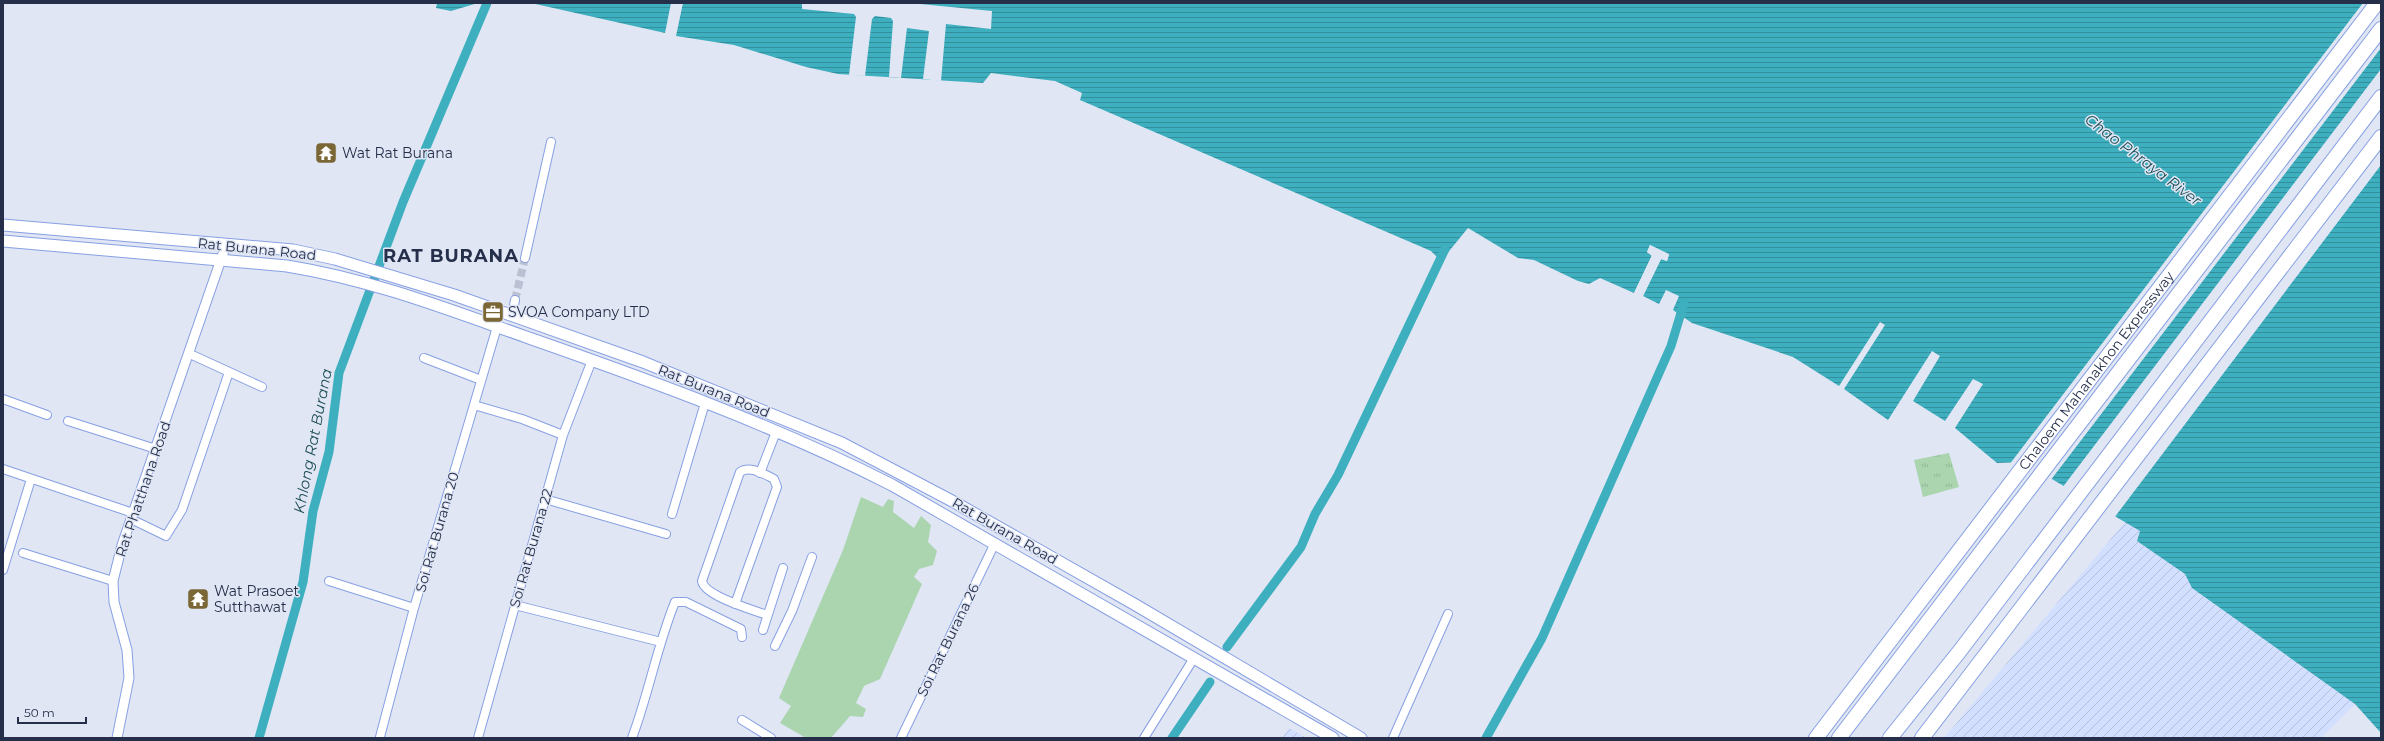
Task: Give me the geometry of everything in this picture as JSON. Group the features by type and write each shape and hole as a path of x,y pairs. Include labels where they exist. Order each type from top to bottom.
{"highway":[{"name":"Chaloem Mahanakhon Expressway","path":"1816,738 2377,3"},
{"name":"Chaloem Mahanakhon Expressway","path":"1839,738 2381,29"},
{"path":"1890,738 1959,652 2381,97"},
{"path":"1922,738 2381,137"}],"main road":[{"name":"Rat Burana Road","path":"3,225 293,250 335,259 406,279 698,384 842,443 876,459 1134,604 1361,738"},
{"name":"Rat Burana Road","path":"3,241 287,266 331,273 402,292 592,360 706,403 776,432 879,479 995,543 1333,738"}],"street":[{"path":"525,258 552,142"},
{"name":"Rat Phatthana Road","path":"117,738 129,678 127,650 114,602 113,582 132,516 190,354 226,245"},
{"path":"512,316 515,300"},
{"name":"Soi Rat Burana 20","path":"380,737 414,608 497,327"},
{"path":"190,354 262,387"},
{"path":"424,358 481,380"},
{"name":"Soi Rat Burana 22","path":"478,738 563,435 592,360"},
{"path":"3,469 132,516 166,536 182,510 229,372"},
{"path":"3,399 47,415"},
{"path":"672,514 706,403"},
{"path":"474,405 522,419 563,435"},
{"path":"68,420 156,450"},
{"path":"760,473 776,432"},
{"path":"735,604 778,487 774,479 750,469 745,469 740,472 702,582 705,589 735,604 767,615"},
{"path":"3,570 31,479"},
{"path":"545,499 666,534"},
{"name":"Soi Rat Burana 26","path":"901,738 995,543"},
{"path":"23,553 113,582"},
{"path":"775,646 792,612 812,557"},
{"path":"762,630 783,568"},
{"path":"329,581 414,608"},
{"path":"632,738 645,704 661,642 675,603 678,600 741,629 742,637"},
{"path":"515,605 661,642"},
{"path":"1394,738 1448,614"},
{"path":"1144,738 1194,658"},
{"path":"742,720 771,738"}],"shaded area":[{"path":"2125,522 2140,531 2137,541 2185,574 2192,588 2355,704 2321,738 1944,738"},
{"path":"1289,728 1307,738 1282,738"}],"green space":[{"path":"1949,453 1959,487 1923,497 1914,460"},
{"path":"861,497 883,507 888,499 894,501 893,512 914,528 921,516 931,525 928,542 937,551 933,565 919,569 914,577 922,584 880,679 864,686 856,703 866,709 863,717 850,716 831,738 806,738 780,723 791,706 779,698 843,550"}],"water":[{"path":"437,3 478,3 451,11 436,8"},
{"path":"531,3 671,3 665,33"},
{"name":"Chao Phraya River","path":"683,3 2381,3 2381,733 2355,704 2192,588 2185,574 2137,541 2140,531 2023,462 1997,463 1955,428 1983,384 1973,379 1945,421 1913,401 1940,356 1932,351 1888,420 1844,389 1885,325 1880,322 1839,386 1793,357 1692,323 1673,310 1679,296 1666,290 1659,304 1643,296 1661,259 1667,261 1669,255 1650,245 1647,252 1652,255 1634,293 1600,278 1589,284 1578,281 1534,260 1518,258 1468,228 1441,261 1431,251 1080,100 1082,93 1055,81 991,73 983,83 838,74 806,67 734,45 676,36"}],"pier":[{"path":"802,3 910,3 992,11 991,29 946,24 941,81 923,79 929,31 907,28 901,78 889,77 893,21 891,18 875,16 872,19 865,76 849,75 856,17 854,14 802,9"},
{"path":"2363,3 2381,3 2381,48 2050,481 2022,464 2009,465"},
{"path":"2381,69 2381,165 2114,518 2062,488"},
{"path":"1650,245 1669,254 1667,261 1661,259 1643,296 1641,296 1659,258 1666,258 1667,255 1651,248 1649,251 1654,256 1636,294 1634,293 1652,256 1647,252"}],"waterway":[{"name":"Khlong Rat Burana","path":"259,738 303,582 313,511 329,452 339,373 403,202 487,3"},
{"path":"1227,647 1301,547 1315,514 1338,475 1445,249"},
{"path":"1486,738 1542,638 1671,346 1684,303"},
{"path":"1172,738 1210,682"}],"tunnel":[{"path":"515,300 525,258"}],"place":[{"name":"Wat Rat Burana","path":"326,153"},
{"name":"SVOA Company LTD","path":"493,312"},
{"name":"Wat Prasoet Sutthawat","path":"198,599"}],"district":[{"name":"RAT BURANA","path":"451,256"}]}
